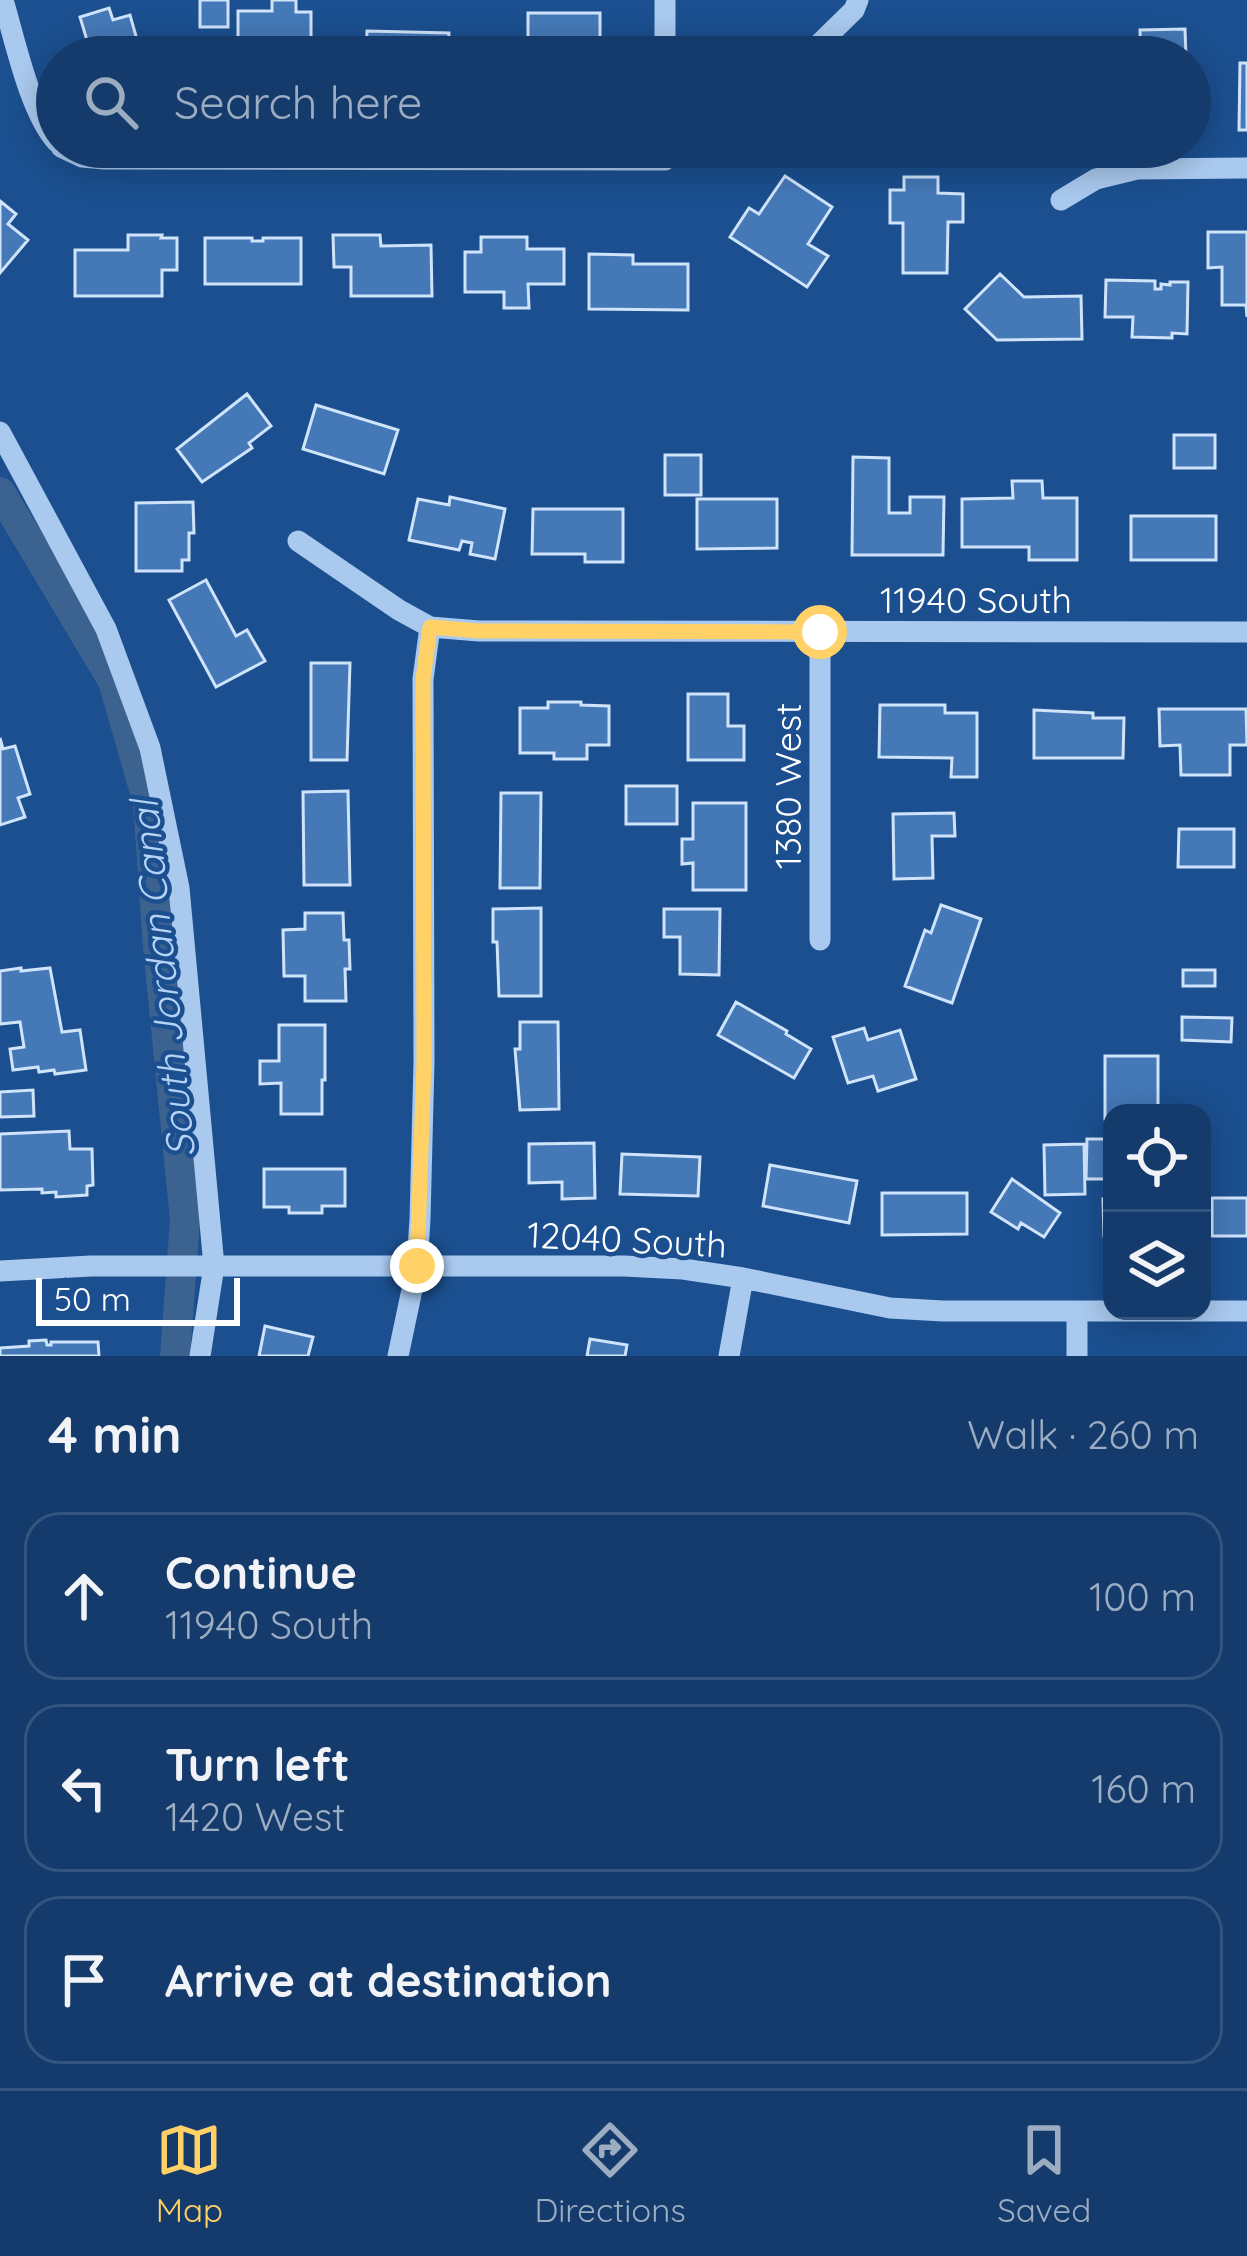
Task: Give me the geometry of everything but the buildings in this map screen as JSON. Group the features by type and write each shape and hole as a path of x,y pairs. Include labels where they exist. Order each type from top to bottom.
{"street":[{"path":"3,0 36,105"},
{"path":"665,0 665,36"},
{"path":"827,36 858,0"},
{"path":"1061,200 1096,178 1137,169 1247,168"},
{"path":"0,432 106,629 150,748 178,888 214,1266 200,1356"},
{"name":"11940 South","path":"298,541 430,627 479,631 1247,632"},
{"path":"398,1356 417,1266 424,1062 423,679 430,627"},
{"name":"1380 West","path":"820,632 820,940"},
{"name":"12040 South","path":"0,1271 92,1266 624,1266 743,1278 890,1308 1247,1311"},
{"path":"729,1356 743,1278"},
{"path":"1077,1312 1077,1356"}],"waterway":[{"name":"South Jordan Canal","path":"0,492 113,681 148,803 185,1220 175,1356"}],"route":[{"path":"417,1266 424,1062 423,679 430,627 820,632"}]}
